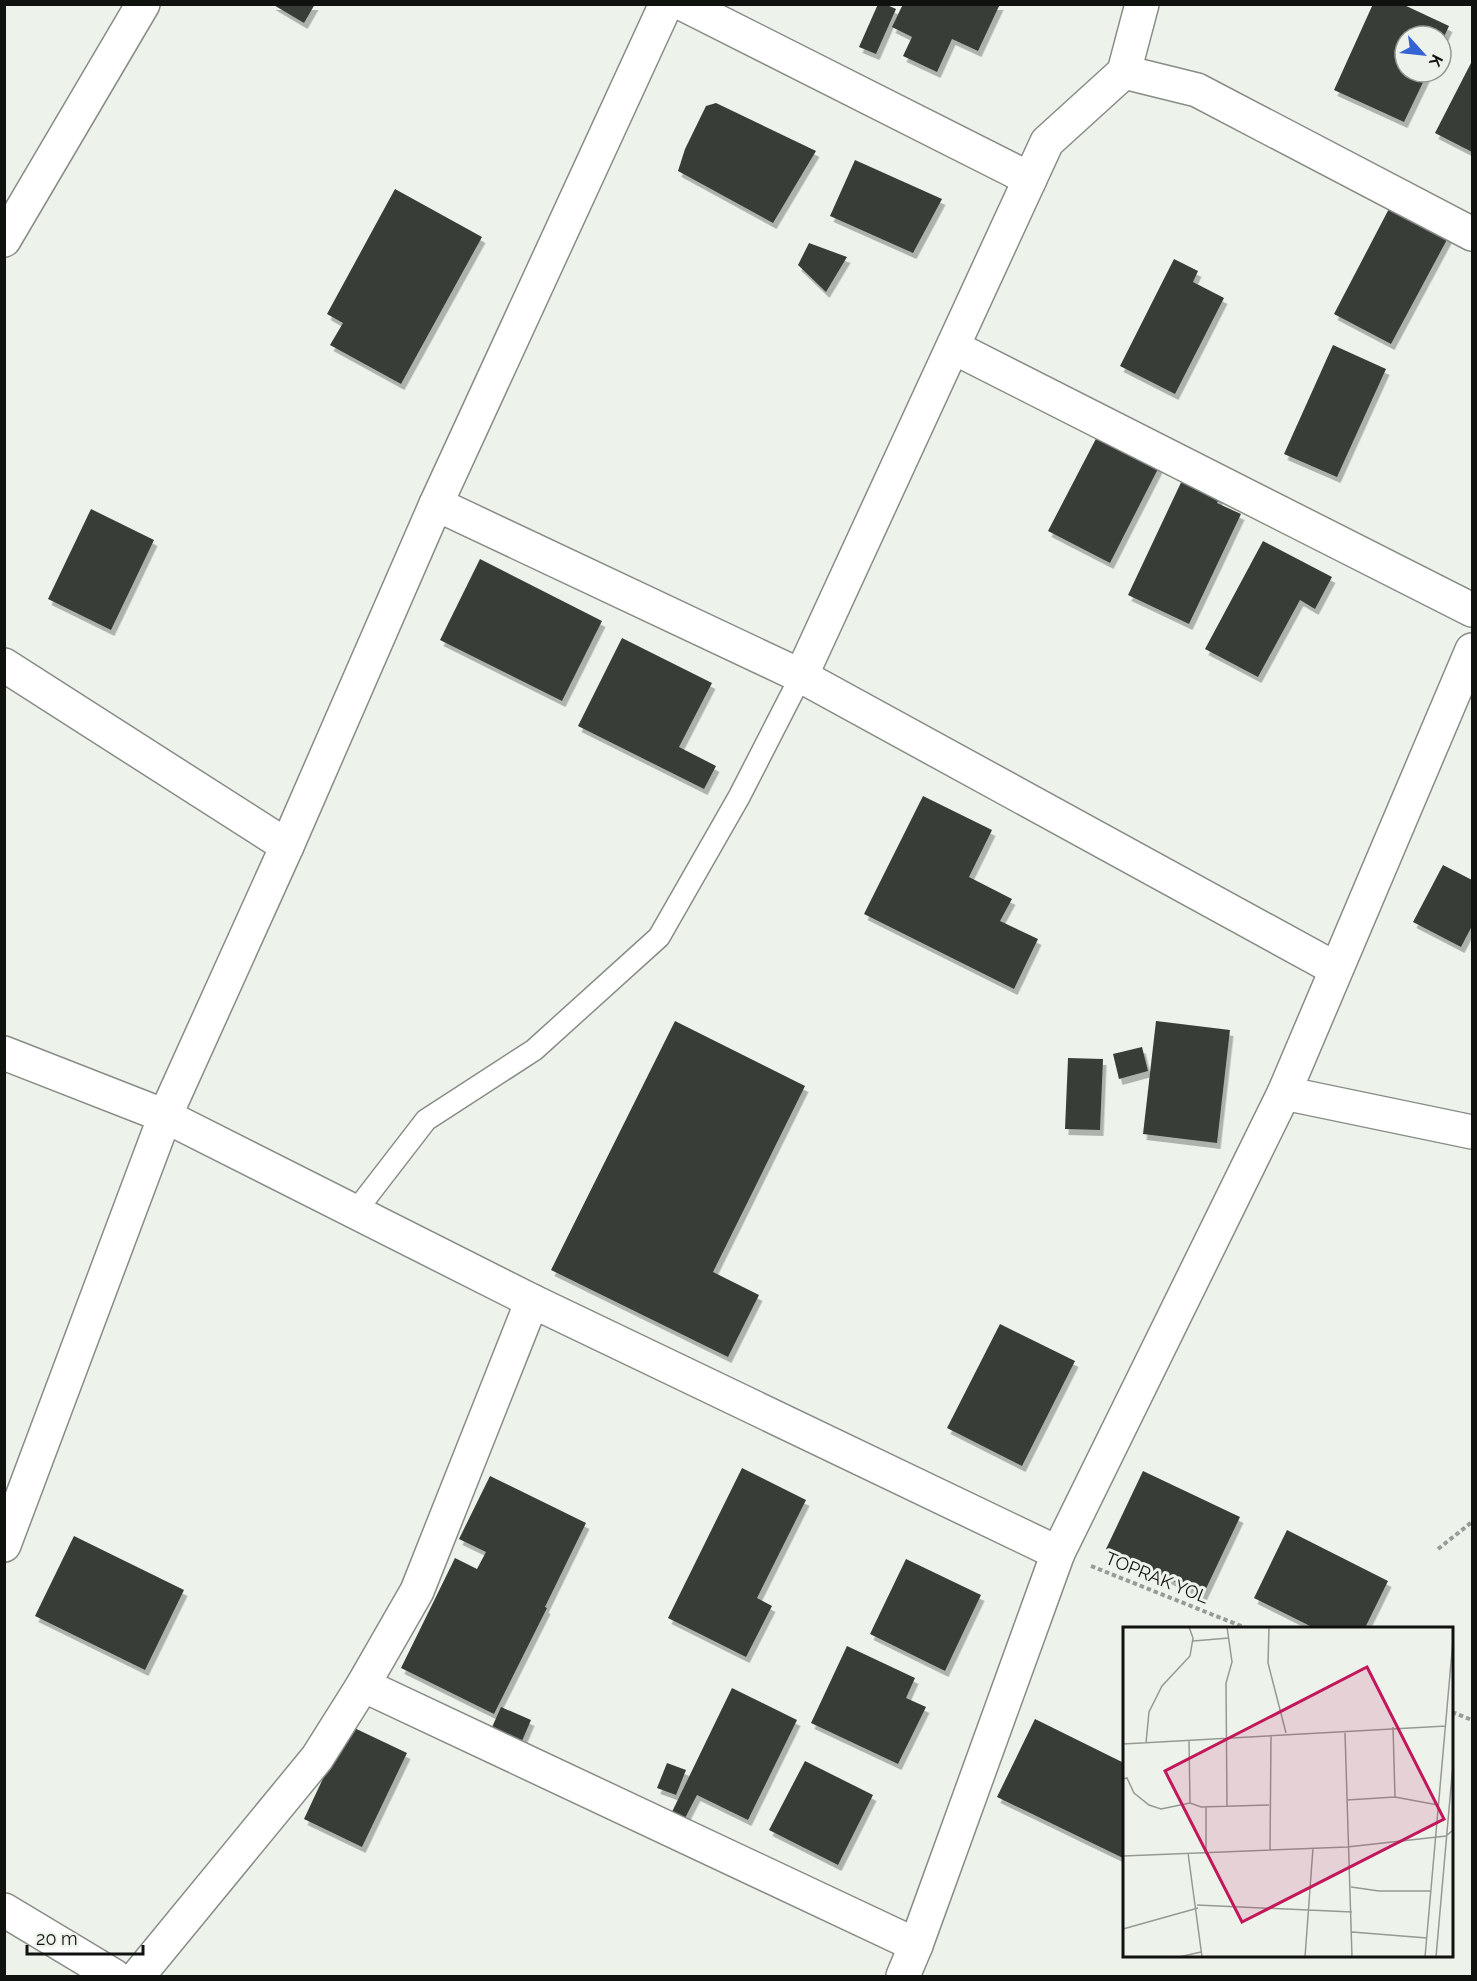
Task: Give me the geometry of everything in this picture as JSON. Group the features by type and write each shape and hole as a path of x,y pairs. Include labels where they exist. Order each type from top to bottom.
{"street":[{"path":"4,240 142,4"},
{"path":"4,1545 165,1116 287,846 436,504 666,4"},
{"path":"683,4 1030,179"},
{"path":"801,676 1047,141 1124,72 1142,4"},
{"path":"1124,72 1197,90 1473,234"},
{"path":"952,347 1473,609"},
{"path":"436,504 801,676 1336,969"},
{"path":"903,1977 1058,1552 1284,1093 1473,650"},
{"path":"4,665 287,846"},
{"path":"4,1053 165,1116 532,1301 1058,1552"},
{"path":"1284,1093 1473,1132"},
{"path":"138,1977 317,1758 363,1685 417,1591 532,1301"},
{"path":"363,1685 916,1945"},
{"path":"4,1910 114,1977"}],"lane":[{"path":"355,1212 426,1120 534,1050 658,937 739,797 801,676"}],"path":[{"path":"1438,1549 1473,1522"},
{"name":"TOPRAK YOL","path":"1058,1552 1241,1627"},
{"path":"1453,1712 1473,1720"}],"building":[{"path":"272,4 315,4 304,23"},
{"path":"878,4 885,4 896,9 876,54 859,47"},
{"path":"903,4 1000,4 978,51 952,39 937,72 903,56 912,37 892,27"},
{"path":"1373,4 1402,4 1445,24 1393,24 1393,84 1422,84 1404,122 1334,90"},
{"path":"1472,61 1472,152 1435,133"},
{"path":"716,103 816,151 773,223 678,171 685,149 706,106"},
{"path":"855,160 942,199 913,253 830,216"},
{"path":"395,189 482,237 401,384 330,345 343,323 327,314"},
{"path":"1392,203 1450,234 1391,344 1334,314"},
{"path":"809,243 847,257 826,292 798,265"},
{"path":"1174,259 1198,271 1193,282 1224,298 1175,394 1120,366"},
{"path":"1333,345 1386,369 1337,477 1284,454"},
{"path":"1100,431 1161,463 1110,563 1048,531"},
{"path":"1185,474 1222,492 1217,503 1241,514 1189,624 1128,595"},
{"path":"91,509 154,540 111,630 48,599"},
{"path":"1263,541 1332,577 1315,609 1300,600 1258,677 1205,649"},
{"path":"480,559 602,621 562,701 440,640"},
{"path":"622,638 712,683 679,747 716,766 704,789 578,726"},
{"path":"923,796 992,830 969,877 1012,899 1000,921 1038,939 1014,989 864,914"},
{"path":"1443,865 1472,880 1472,926 1461,947 1413,922"},
{"path":"675,1021 805,1086 713,1272 759,1295 728,1357 551,1270"},
{"path":"1156,1021 1230,1030 1217,1143 1143,1134"},
{"path":"1142,1047 1148,1071 1119,1079 1113,1054"},
{"path":"1068,1058 1103,1059 1100,1130 1065,1129"},
{"path":"1000,1324 1075,1361 1022,1466 947,1428"},
{"path":"742,1468 806,1500 757,1598 772,1606 746,1657 668,1618"},
{"path":"1143,1471 1240,1517 1203,1595 1106,1549"},
{"path":"490,1476 586,1523 494,1714 401,1668 455,1558 477,1569 486,1552 459,1539"},
{"path":"1287,1530 1388,1581 1365,1627 1312,1627 1254,1598"},
{"path":"74,1536 184,1590 145,1670 35,1616"},
{"path":"906,1559 981,1595 945,1671 870,1634"},
{"path":"847,1646 915,1678 906,1698 926,1707 898,1764 811,1723"},
{"path":"732,1688 797,1720 748,1820 697,1795 683,1822 670,1816"},
{"path":"501,1707 531,1720 519,1748 489,1734"},
{"path":"1035,1719 1123,1763 1123,1858 997,1797"},
{"path":"348,1725 407,1753 362,1847 304,1819"},
{"path":"805,1761 873,1795 838,1865 769,1830"},
{"path":"667,1763 686,1770 676,1795 657,1788"}]}
